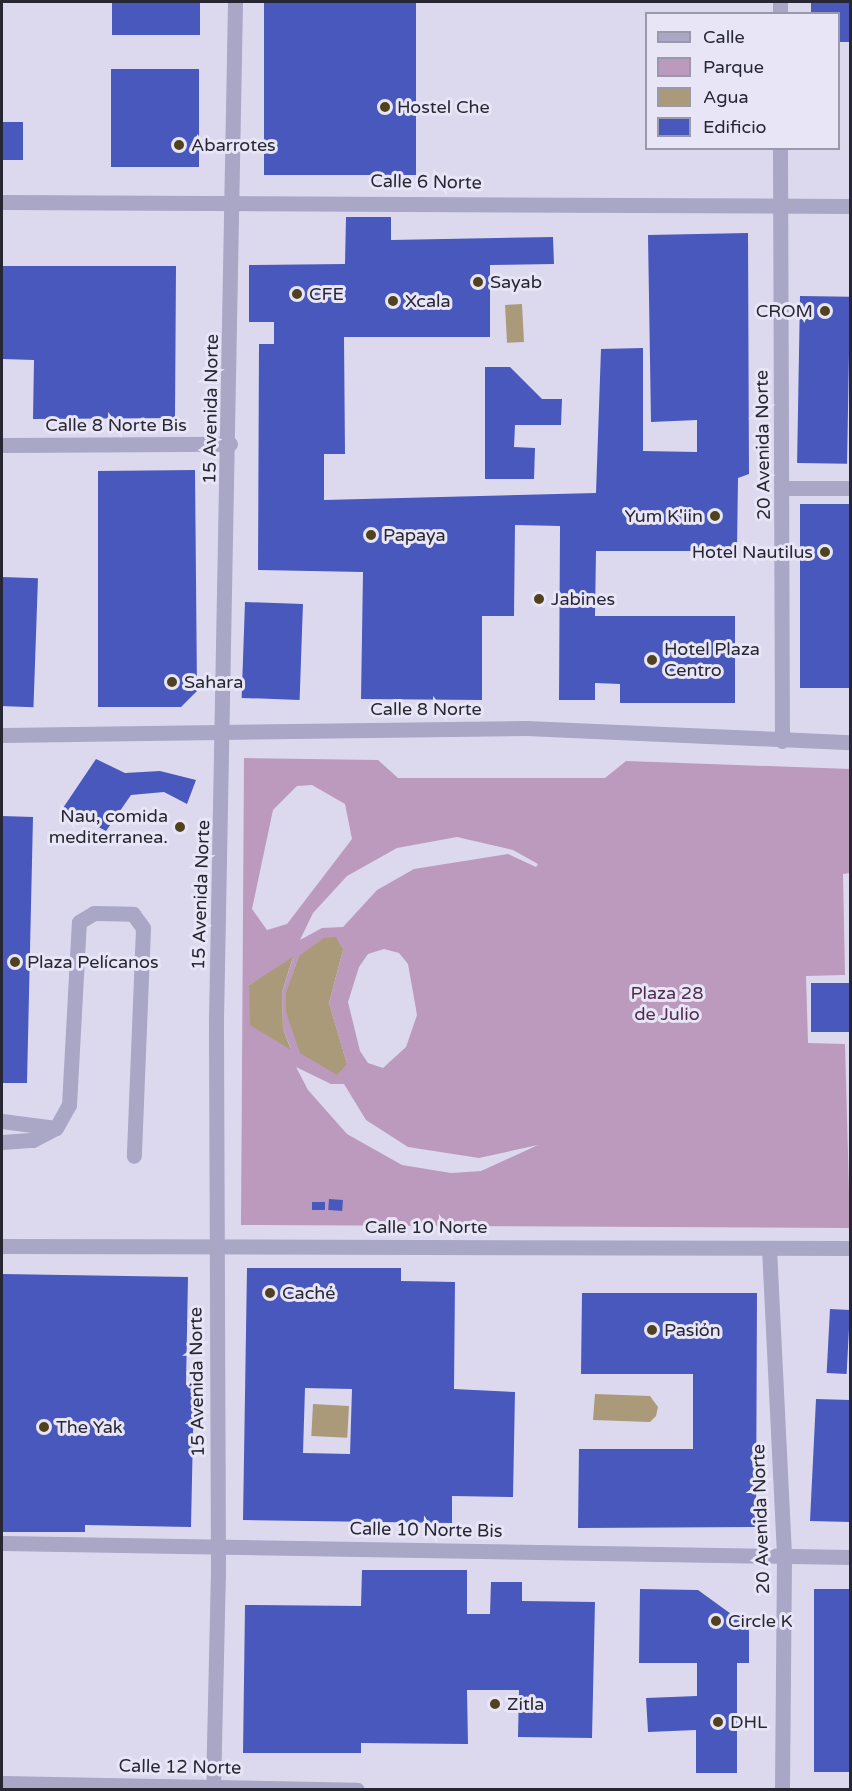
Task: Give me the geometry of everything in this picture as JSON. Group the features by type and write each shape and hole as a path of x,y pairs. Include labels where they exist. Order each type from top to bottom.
{"street":[{"name":"15 Avenida Norte","path":"213,1788 218,1545 215,1245 230,444 235,2"},
{"name":"20 Avenida Norte","path":"780,150 783,741"},
{"name":"Calle 6 Norte","path":"2,202 232,200 850,206"},
{"name":"Calle 8 Norte Bis","path":"2,445 230,444"},
{"path":"783,488 850,488"},
{"name":"Calle 8 Norte","path":"2,735 603,729 783,741 850,742"},
{"path":"2,1142 33,1140 56,1128 69,1105 79,922 94,913 133,914 143,928 134,1156"},
{"path":"2,1121 56,1128"},
{"name":"Calle 10 Norte","path":"2,1245 850,1248"},
{"name":"20 Avenida Norte","path":"769,1248 784,1557 782,1790"},
{"name":"Calle 10 Norte Bis","path":"2,1544 218,1545 850,1557"},
{"name":"Calle 12 Norte","path":"2,1783 357,1790"}],"green space":[{"name":"Plaza 28 de Julio","path":"244,758 378,760 398,778 605,778 626,761 850,769 850,873 843,874 845,975 806,976 808,1043 845,1044 850,1228 241,1225","holes":["312,785 345,804 352,839 287,924 267,930 252,909 273,810 297,786","457,837 513,850 538,864 536,867 508,854 414,869 377,890 343,927 322,928 300,940 313,913 347,876 397,848","384,949 399,953 408,964 417,1015 406,1047 383,1068 368,1063 360,1051 348,1002 359,967 368,954","343,950 329,1003 347,1064 286,1012 286,993 299,956","293,958 282,992 283,1029 291,1049 249,985","296,1067 331,1084 344,1084 366,1120 408,1147 479,1158 538,1145 481,1171 451,1173 402,1165 347,1134 308,1090"]}],"water":[{"path":"522,304 524,342 507,343 505,305"},
{"path":"336,937 343,950 329,1003 347,1064 337,1075 300,1053 286,1012 286,992 299,956 324,938"},
{"path":"293,957 282,992 283,1029 291,1050 250,1025 249,985"},
{"path":"595,1394 650,1396 658,1407 656,1416 650,1422 593,1420"},
{"path":"313,1404 349,1406 347,1438 311,1436"}],"building":[{"path":"112,2 200,2 200,35 112,35"},
{"path":"264,2 416,2 416,175 264,175"},
{"path":"811,2 850,2 850,42 840,42 840,12 811,12"},
{"path":"111,69 199,69 199,167 111,167"},
{"path":"2,122 23,122 23,160 2,160"},
{"path":"346,217 391,217 391,240 553,237 554,264 490,265 490,337 344,337 345,454 324,454 324,500 596,493 601,349 643,348 643,451 697,452 697,420 651,422 648,235 748,233 749,474 738,478 737,551 596,551 595,616 735,616 735,703 620,703 620,684 595,683 595,700 559,700 560,526 515,525 514,616 482,616 482,700 361,699 363,572 258,570 259,344 274,344 274,322 249,322 249,265 345,264"},
{"path":"2,266 176,266 175,418 33,419 34,360 2,359"},
{"path":"800,296 850,297 847,464 797,463"},
{"path":"485,367 510,367 542,399 562,399 561,425 515,425 514,447 535,448 534,479 485,479"},
{"path":"195,470 197,691 181,707 98,707 98,471"},
{"name":"Hotel Nautilus","path":"800,504 850,504 850,688 800,688"},
{"path":"2,577 38,578 33,707 2,706"},
{"path":"245,602 303,604 300,700 242,698"},
{"path":"96,759 125,773 160,771 196,780 187,804 164,792 131,795 106,831 63,808"},
{"name":"Plaza Pelícanos","path":"2,816 33,817 27,1083 2,1083"},
{"path":"811,983 850,983 850,1032 811,1032"},
{"path":"329,1199 343,1200 342,1211 328,1210"},
{"path":"312,1202 325,1202 325,1210 312,1210"},
{"path":"247,1268 401,1268 401,1281 455,1282 454,1389 515,1392 513,1497 452,1496 452,1523 243,1520","holes":["305,1388 352,1389 350,1454 303,1453"]},
{"path":"2,1274 188,1277 186,1385 194,1385 191,1527 85,1525 85,1532 2,1532"},
{"path":"582,1293 757,1293 756,1527 578,1528 579,1449 693,1449 693,1374 581,1374"},
{"path":"830,1309 850,1310 847,1374 827,1373"},
{"path":"816,1399 850,1400 850,1522 810,1521"},
{"path":"362,1570 467,1570 467,1614 490,1614 491,1582 522,1582 522,1601 595,1602 592,1738 518,1737 519,1690 467,1690 468,1744 361,1743 361,1753 243,1753 245,1605 361,1606"},
{"path":"640,1589 698,1590 749,1627 749,1663 737,1663 737,1773 696,1773 696,1730 648,1732 646,1698 697,1696 697,1663 639,1663"},
{"path":"814,1589 850,1589 850,1772 814,1772"}],"place":[{"name":"Hostel Che","path":"385,107"},
{"name":"Abarrotes","path":"179,145"},
{"name":"Sayab","path":"478,282"},
{"name":"CFE","path":"297,294"},
{"name":"Xcala","path":"393,301"},
{"name":"CROM","path":"825,311"},
{"name":"Yum K'iin","path":"715,516"},
{"name":"Papaya","path":"371,535"},
{"name":"Hotel Nautilus","path":"825,552"},
{"name":"Jabines","path":"539,599"},
{"name":"Hotel Plaza Centro","path":"652,660"},
{"name":"Sahara","path":"172,682"},
{"name":"Nau, comida mediterranea.","path":"180,827"},
{"name":"Plaza Pelícanos","path":"15,962"},
{"name":"Caché","path":"270,1293"},
{"name":"Pasión","path":"652,1330"},
{"name":"The Yak","path":"44,1427"},
{"name":"Circle K","path":"716,1621"},
{"name":"Zitla","path":"495,1704"},
{"name":"DHL","path":"718,1722"}]}
